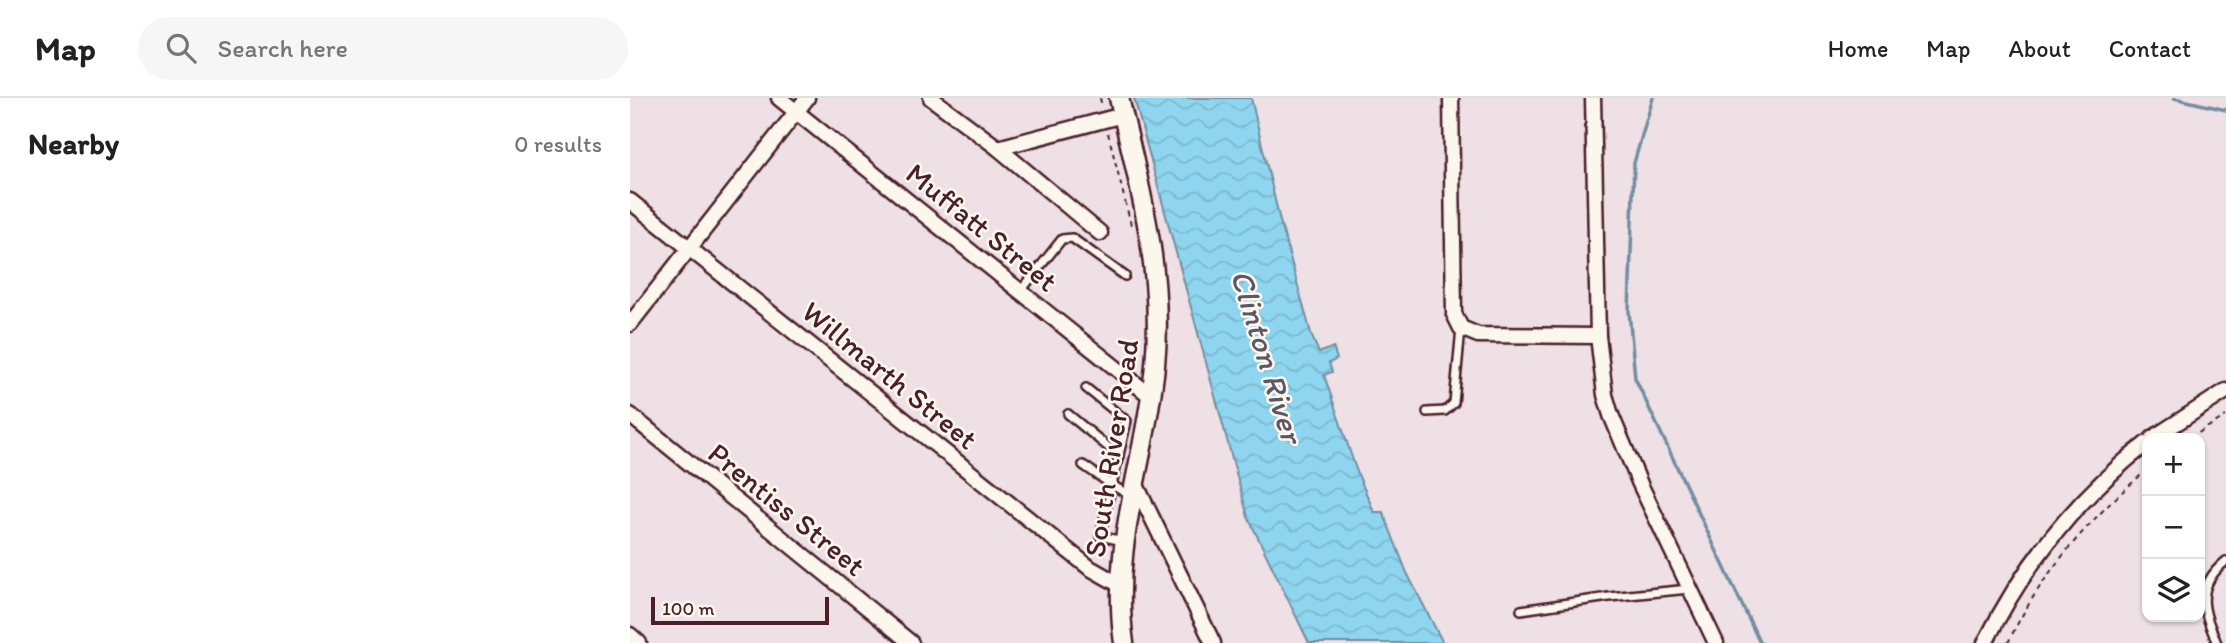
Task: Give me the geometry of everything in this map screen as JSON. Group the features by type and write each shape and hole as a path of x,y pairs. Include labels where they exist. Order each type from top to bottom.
{"street":[{"name":"Muffatt Street","path":"779,98 1152,397"},
{"path":"630,324 807,98"},
{"path":"931,98 998,148 1100,233"},
{"path":"1451,98 1454,314 1461,328 1478,335 1598,336"},
{"path":"1593,98 1598,336 1601,369 1611,415 1716,643"},
{"path":"998,148 1116,111"},
{"name":"South River Road","path":"1116,111 1144,204 1155,265 1157,332 1152,397 1123,541 1120,640"},
{"name":"Willmarth Street","path":"630,201 1090,568 1120,585"},
{"path":"2161,433 2226,391"},
{"name":"Prentiss Street","path":"630,415 911,643"},
{"path":"1985,643 2023,576 2068,516 2109,475 2142,447"},
{"path":"1133,490 1213,643"},
{"path":"630,635 639,643"}],"lane":[{"path":"1020,292 1062,239 1072,238 1125,276"},
{"path":"1427,412 1445,411 1454,403 1461,328"},
{"path":"1086,388 1127,421 1100,536 1123,541"},
{"path":"1068,414 1119,456"},
{"path":"1083,466 1112,485 1133,490"},
{"path":"2217,643 2207,621 2203,597 2207,582 2226,561"},
{"path":"1521,610 1635,593 1690,589"}],"path":[{"path":"1100,98 1116,111 1134,237"},
{"path":"2198,433 2226,416"},
{"path":"2008,643 2041,586 2074,541 2117,495 2142,474"}],"water":[{"name":"Clinton River","path":"1134,98 1251,98 1280,221 1312,337 1319,353 1333,347 1337,359 1329,363 1332,372 1324,375 1357,472 1374,512 1383,512 1407,573 1443,643 1309,643 1248,517"}],"waterway":[{"path":"1653,98 1634,163 1629,311 1635,378 1760,643"},
{"path":"2174,98 2226,110"}]}
